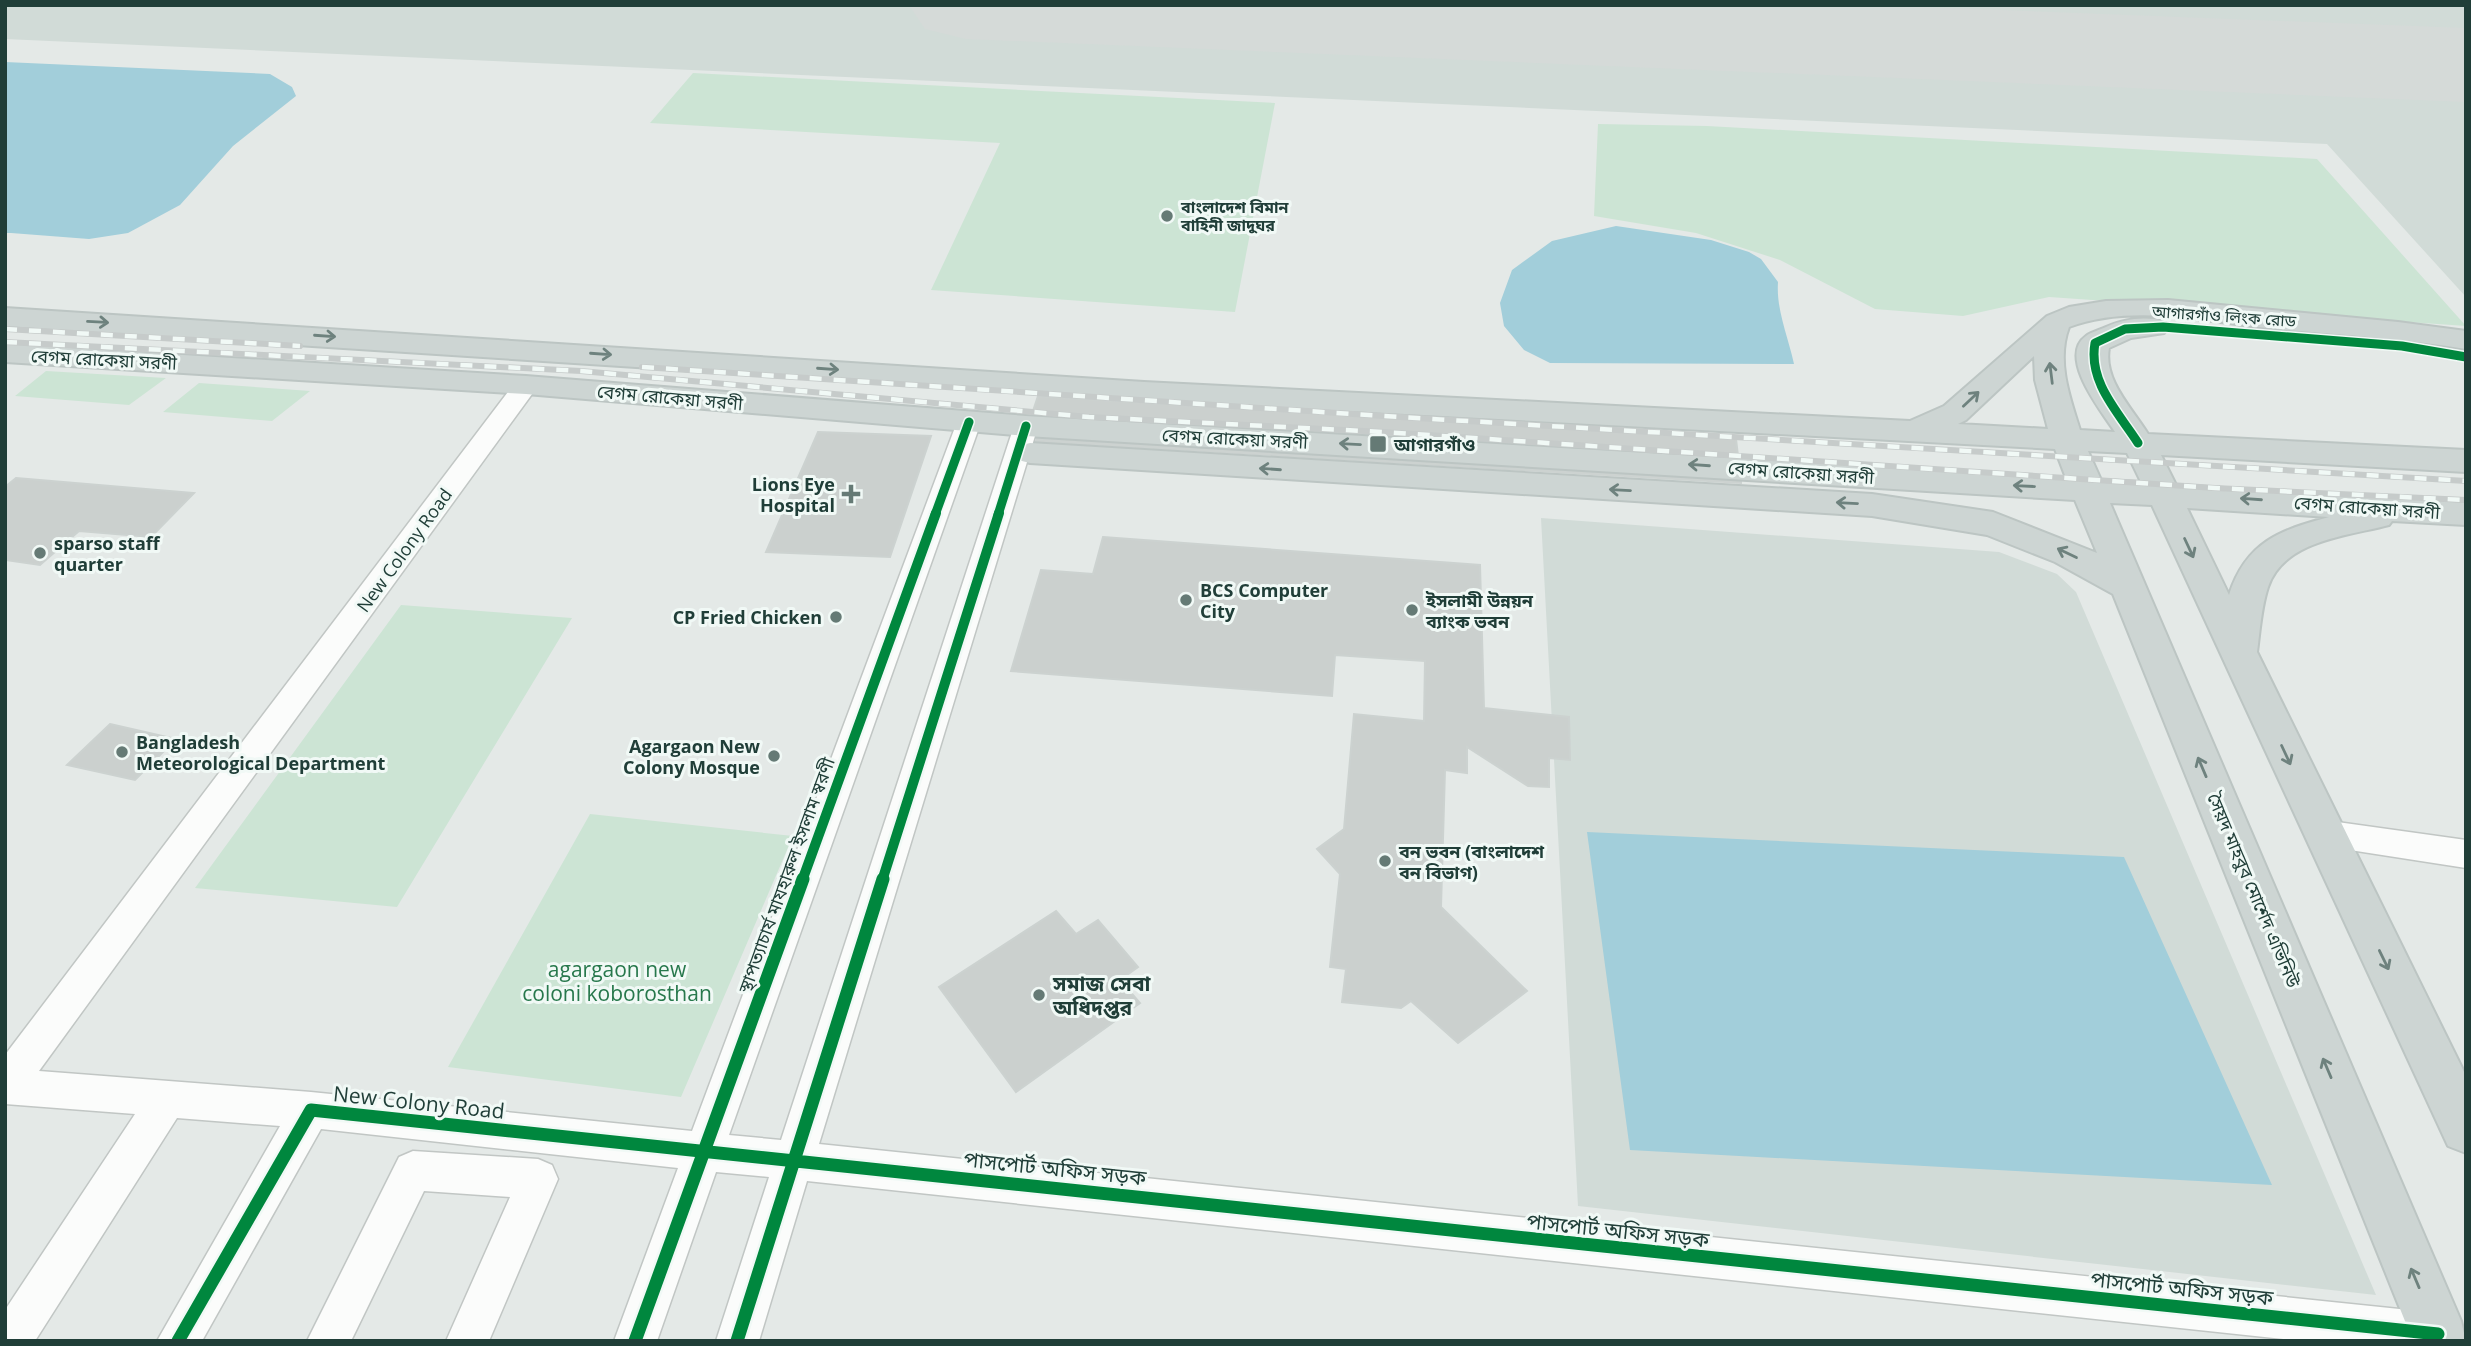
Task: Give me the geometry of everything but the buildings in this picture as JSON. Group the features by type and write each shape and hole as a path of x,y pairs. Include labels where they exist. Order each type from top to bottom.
{"main road":[{"name":"আগারগাঁও লিংক রোড","path":"2057,322 2085,312 2143,309 2404,331 2466,340"},
{"name":"বেগম রোকেয়া সরণী","path":"9,339 59,320 1144,391 2466,461"},
{"path":"1913,433 1955,413 2032,341 2057,322"},
{"path":"2057,322 2049,362 2054,397 2067,439"},
{"name":"আগারগাঁও লিংক রোড","path":"2138,443 2095,376 2091,362 2095,343 2125,329 2163,327 2360,342 2466,357"},
{"name":"বেগম রোকেয়া সরণী","path":"9,339 885,415 965,433 1022,439 2163,493 2466,514"},
{"path":"526,385 554,351"},
{"path":"1022,439 1872,505 1993,524 2068,553 2127,586"},
{"name":"সৈয়দ মাহবুব মোর্শেদ এভিনিউ","path":"2067,439 2440,1338"},
{"path":"2138,443 2466,1129"},
{"path":"2238,651 2251,584 2270,555 2304,537 2410,510"}],"street":[{"name":"New Colony Road","path":"5,1086 526,385"},
{"name":"স্থাপত্যাচার্য মাযহারুল ইসলাম স্বরণী","path":"635,1341 965,433"},
{"path":"737,1341 1022,439"},
{"path":"2323,834 2466,854"},
{"name":"New Colony Road","path":"5,1086 311,1110 795,1159"},
{"path":"10,1341 167,1099"},
{"name":"New Colony Road","path":"178,1341 311,1110"},
{"name":"পাসপোর্ট অফিস সড়ক","path":"795,1159 2440,1338"},
{"path":"328,1341 413,1171 538,1179 467,1341"}],"shaded area":[{"path":"5,5 2466,5 2466,297 2327,144 5,39"},
{"path":"1541,518 1999,552 2057,574 2076,592 2376,1295 1578,1206"}],"green space":[{"path":"693,73 1275,103 1235,312 931,290 1000,143 650,123"},
{"path":"1598,124 1707,126 2317,159 2466,326 2049,297 1963,316 1875,309 1780,260 1696,233 1594,216"},
{"path":"46,371 166,378 129,405 15,396"},
{"path":"199,383 310,391 272,421 163,412"},
{"path":"401,605 572,618 397,907 195,888"},
{"name":"agargaon new coloni koborosthan","path":"590,814 793,836 681,1097 448,1067"}],"water":[{"path":"5,62 270,74 292,87 296,96 233,146 180,205 128,233 89,239 5,233"},
{"path":"1616,226 1711,240 1749,252 1761,259 1778,282 1781,313 1794,364 1550,363 1524,350 1504,326 1500,303 1512,270 1552,241"},
{"path":"1587,832 2124,857 2272,1185 1630,1150"}],"runway":[{"path":"966,5 2466,65"}],"railway":[{"path":"5,329 300,346"},
{"path":"5,342 581,371 1089,417 1384,432 2215,488 2466,500"},
{"path":"642,367 1383,416 2466,481"}],"cycle path":[{"path":"2138,443 2106,395 2094,369 2095,343 2125,329 2163,327 2402,346 2466,357"},
{"path":"635,1341 969,422"},
{"path":"737,1341 1026,426"},
{"path":"178,1341 311,1110 2438,1334"}],"place":[{"name":"বাংলাদেশ বিমান বাহিনী জাদুঘর","path":"1167,216"},
{"name":"আগারগাঁও","path":"1378,444"},
{"name":"Lions Eye Hospital","path":"851,494"},
{"name":"sparso staff quarter","path":"40,553"},
{"name":"BCS Computer City","path":"1186,600"},
{"name":"ইসলামী উন্নয়ন ব্যাংক ভবন","path":"1412,610"},
{"name":"CP Fried Chicken","path":"836,617"},
{"name":"Bangladesh Meteorological Department","path":"122,752"},
{"name":"Agargaon New Colony Mosque","path":"774,756"},
{"name":"বন ভবন (বাংলাদেশ বন বিভাগ)","path":"1385,861"},
{"name":"সমাজ সেবা অধিদপ্তর","path":"1039,995"}]}
